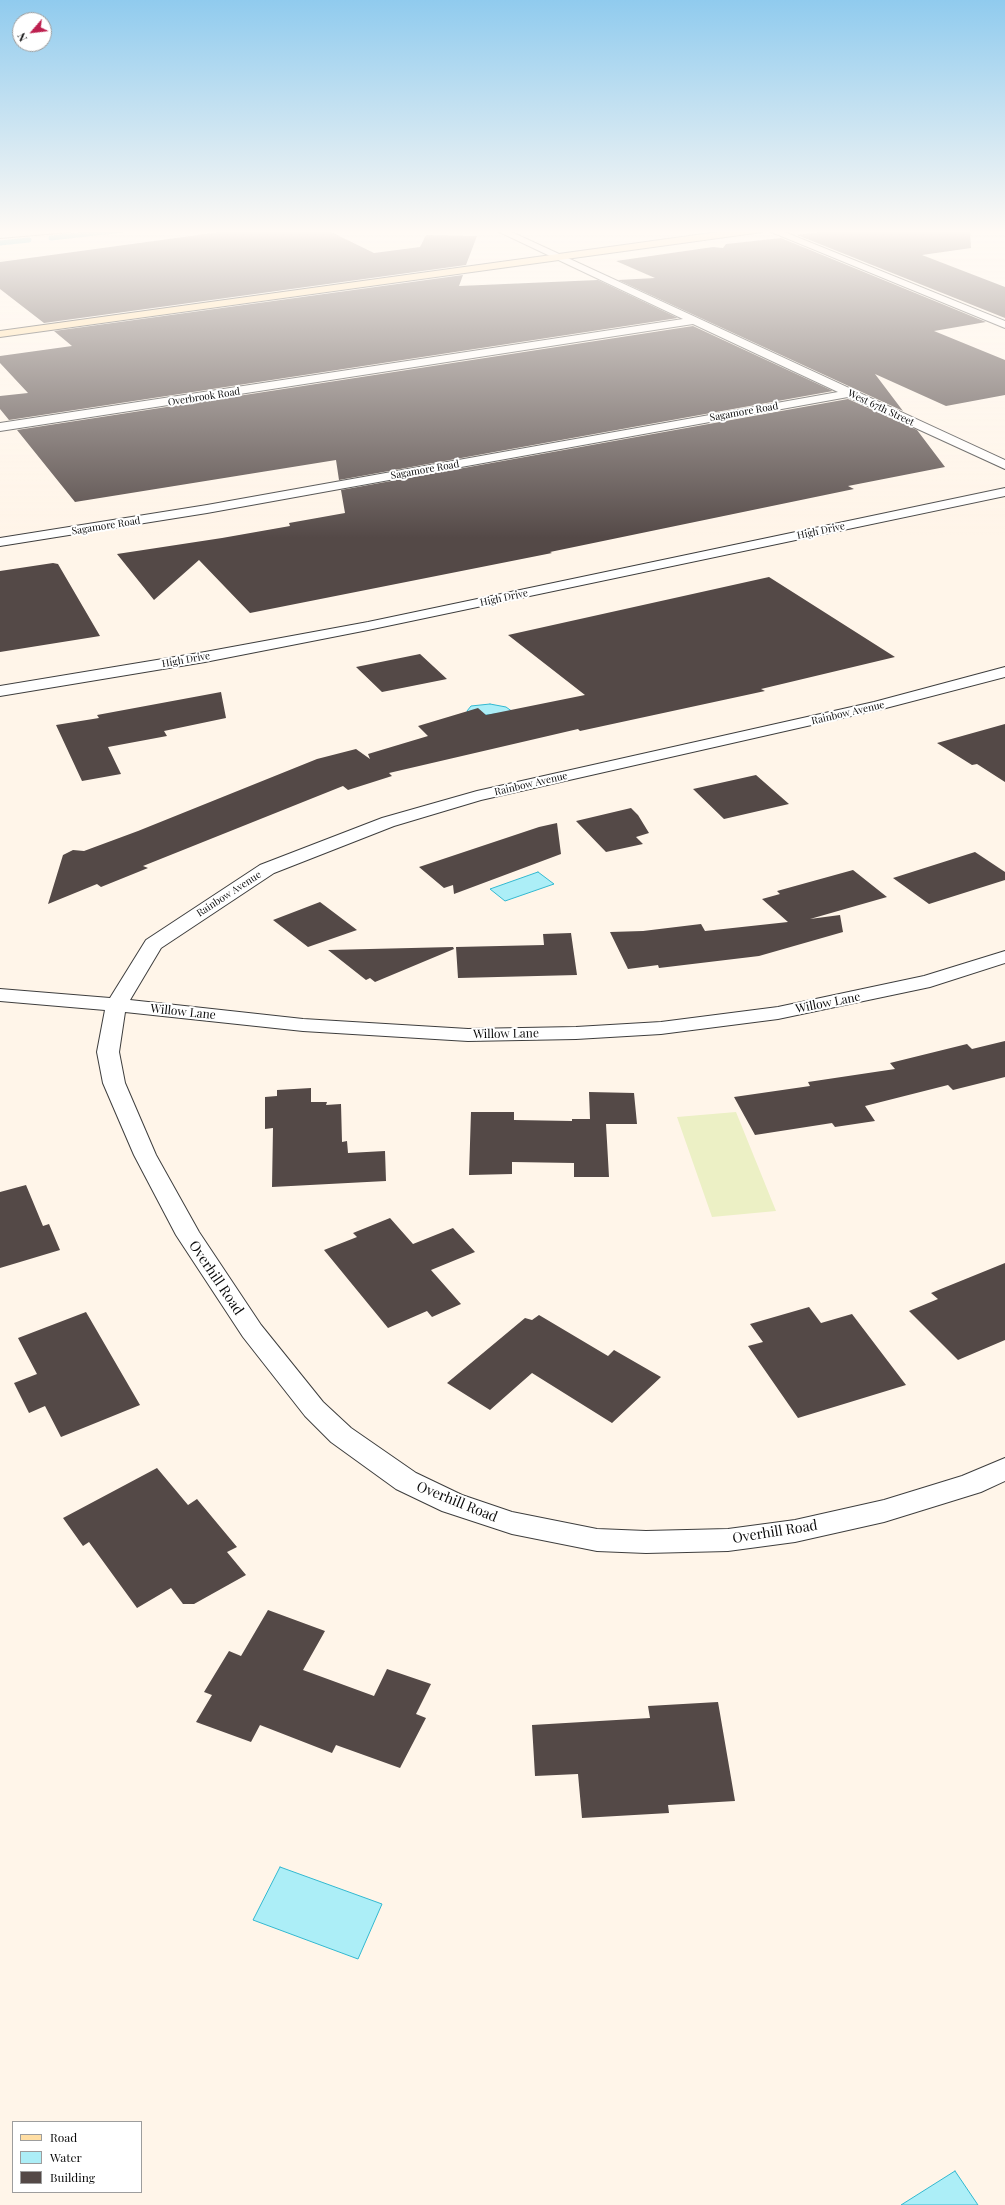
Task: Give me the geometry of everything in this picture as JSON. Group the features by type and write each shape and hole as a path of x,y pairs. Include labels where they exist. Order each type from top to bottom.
{"main road":[{"path":"0,334 15,332"}],"street":[{"name":"Overbrook Road","path":"0,427 622,332"},
{"name":"West 67th Street","path":"717,332 1005,466"},
{"name":"Sagamore Road","path":"0,542 207,509 849,393"},
{"name":"High Drive","path":"0,692 205,657 368,626 1005,492"},
{"name":"Rainbow Avenue","path":"116,1006 153,944 267,869 388,822 485,794 796,725 1005,672"},
{"name":"Willow Lane","path":"0,995 334,1027 468,1034 576,1033 661,1028 778,1013 923,983 1005,957"},
{"name":"Overhill Road","path":"116,1006 108,1052 114,1083 145,1155 188,1235 252,1331 314,1409 340,1435 406,1481 452,1503 512,1523 597,1540 646,1542 728,1540 795,1531 884,1511 971,1484 1005,1469"}],"green space":[{"path":"736,1112 776,1211 712,1217 677,1117"}],"water":[{"path":"490,704 506,707 513,712 478,716 468,713 467,711 471,706"},
{"path":"538,872 554,884 505,901 490,889"},
{"path":"280,1867 382,1904 358,1959 253,1920"},
{"path":"955,2171 978,2205 901,2205"}],"building":[{"path":"55,332 587,332 9,420 0,409 0,396 28,393 0,363 0,356 72,346"},
{"path":"655,332 706,332 833,391 339,480 336,460 75,502 17,430"},
{"path":"731,332 936,332 1005,360 1005,395 946,406 875,374 903,411"},
{"path":"848,399 917,430 945,467 848,486 854,489 550,552 552,553 250,613 199,560 154,600 117,554 290,526 289,523 345,513 341,490"},
{"path":"53,563 58,564 100,636 0,652 0,571"},
{"path":"769,577 895,657 761,689 765,691 580,731 578,729 389,773 392,776 348,790 343,786 143,866 148,868 101,887 97,884 48,904 63,855 73,850 84,851 138,831 317,759 356,749 370,759 368,754 428,736 418,726 478,708 486,715 585,695 508,635"},
{"path":"420,654 447,679 382,692 356,667"},
{"path":"221,692 226,718 164,731 167,736 108,747 121,774 82,781 56,725 99,718 97,715"},
{"path":"1005,724 1005,782 977,764 972,765 937,743"},
{"path":"756,775 789,804 724,819 693,789"},
{"path":"631,808 638,815 649,833 636,837 643,844 606,852 576,821"},
{"path":"557,823 561,854 454,894 453,885 444,888 419,867 539,827"},
{"path":"975,852 1005,872 1005,880 929,904 893,878"},
{"path":"853,870 887,897 810,919 840,915 843,932 759,956 659,968 658,965 628,969 610,932 643,931 701,924 705,931 788,922 762,899 780,894 777,891"},
{"path":"320,902 357,930 308,947 273,920"},
{"path":"571,933 577,975 458,978 456,947 544,945 543,934"},
{"path":"453,947 454,949 375,982 370,978 366,980 328,950"},
{"path":"1005,1041 1005,1077 953,1090 948,1085 865,1106 875,1121 835,1127 832,1123 755,1135 734,1097 810,1086 808,1082 895,1069 890,1063 967,1044 972,1049"},
{"path":"311,1088 311,1102 327,1102 326,1105 341,1104 342,1142 347,1141 348,1153 385,1151 386,1181 272,1187 273,1128 265,1129 265,1097 277,1096 277,1090"},
{"path":"589,1092 634,1093 637,1124 606,1124 609,1177 574,1177 574,1163 512,1162 512,1174 469,1175 471,1112 514,1112 514,1120 572,1121 572,1119 590,1119"},
{"path":"26,1185 43,1226 49,1224 60,1250 0,1268 0,1192"},
{"path":"390,1218 413,1244 453,1228 475,1252 431,1270 461,1304 432,1317 427,1311 388,1328 324,1250 357,1237 353,1233"},
{"path":"1005,1263 1005,1340 958,1360 909,1311 938,1299 931,1293"},
{"path":"809,1307 821,1323 852,1314 906,1385 798,1418 748,1346 763,1342 750,1324"},
{"path":"86,1312 140,1405 61,1437 45,1406 29,1413 14,1383 37,1374 18,1338"},
{"path":"539,1315 608,1356 614,1350 661,1377 612,1423 532,1373 490,1410 447,1383 525,1318 532,1320"},
{"path":"157,1468 188,1505 197,1499 237,1547 227,1552 246,1575 194,1604 183,1604 171,1588 137,1608 89,1542 83,1546 63,1518"},
{"path":"268,1610 325,1631 303,1670 374,1696 387,1669 431,1684 416,1714 426,1718 400,1768 336,1745 332,1753 260,1725 251,1742 196,1722 212,1695 204,1692 229,1651 241,1656"},
{"path":"718,1702 735,1801 668,1805 669,1813 582,1818 578,1774 535,1776 532,1725 650,1718 648,1706"}]}
